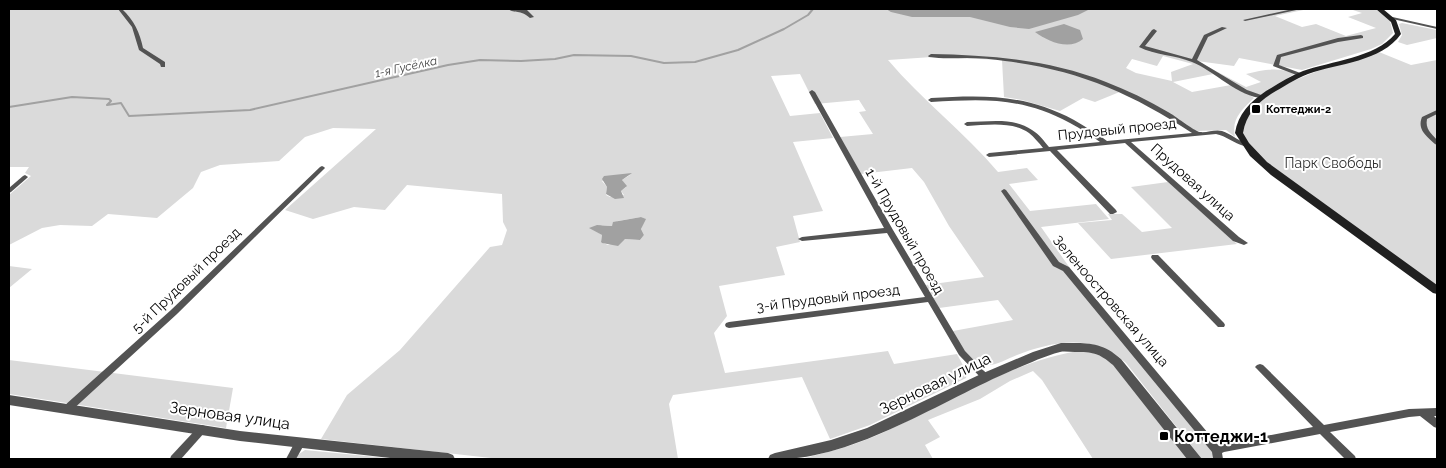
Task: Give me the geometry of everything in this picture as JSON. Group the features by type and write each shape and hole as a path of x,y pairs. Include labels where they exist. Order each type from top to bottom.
{"main road":[{"path":"1379,9 1390,17 1397,28 1398,34 1395,40 1374,50 1301,75 1262,97 1243,115 1239,133 1244,144 1253,154 1279,175 1437,290"}],"street":[{"path":"120,9 128,16 137,30 141,49 163,63 163,66"},
{"path":"510,9 525,11 532,16"},
{"path":"1278,9 1285,12"},
{"path":"1245,20 1299,9"},
{"path":"1390,17 1437,28"},
{"path":"1430,27 1437,24"},
{"path":"1194,61 1206,36 1224,28"},
{"path":"1154,30 1142,47 1194,61 1245,91 1262,97"},
{"path":"1301,75 1276,66 1279,56 1338,40 1361,37"},
{"path":"930,56 1002,58 1069,70 1118,88 1150,103 1198,133"},
{"name":"1-й Прудовый проезд","path":"812,92 889,230 962,353 985,377"},
{"path":"931,100 980,97 1021,101 1058,113 1105,143"},
{"path":"1437,112 1424,118 1422,125 1424,131 1437,143"},
{"path":"966,124 1013,125 1029,130 1113,212"},
{"name":"Прудовый проезд","path":"989,155 1221,132 1235,142 1244,144"},
{"name":"Прудовая улица","path":"1126,141 1236,239 1244,243"},
{"name":"5-й Прудовый проезд","path":"67,409 112,370 200,287 322,168"},
{"path":"9,191 25,177"},
{"name":"Зеленоостровская улица","path":"1004,191 1056,264 1066,269 1218,455"},
{"path":"802,240 889,230"},
{"path":"1155,257 1221,325"},
{"name":"3-й Прудовый проезд","path":"729,325 930,299"},
{"name":"Зерновая улица","path":"776,459 831,446 872,432 985,377 1061,347 1095,348 1108,354 1117,362 1195,459"},
{"path":"1260,367 1351,459"},
{"name":"Зерновая улица","path":"9,400 240,436 448,459"},
{"path":"1218,455 1222,448 1321,428 1409,413 1437,412"},
{"path":"1423,413 1437,424"},
{"path":"175,459 202,429"},
{"path":"291,459 300,443"}],"green space":[{"path":"9,9 1308,9 1275,16 1302,27 1316,24 1346,36 1376,28 1348,17 1362,13 1350,9 1376,9 1390,21 1393,33 1382,44 1371,49 1302,70 1239,58 1234,66 1197,61 1246,87 1261,82 1246,74 1276,69 1294,74 1261,95 1246,92 1254,98 1236,119 1235,137 1226,130 1198,131 1190,129 1122,91 1095,102 1083,98 1060,111 1004,97 1002,60 932,57 888,60 998,172 1027,168 1038,180 1009,184 1030,211 1096,204 1109,219 1041,227 1072,271 1215,443 1221,446 1213,450 1212,459 1202,459 1126,363 1114,353 1101,347 1073,342 1059,343 1031,350 992,365 983,365 973,360 953,331 1013,320 998,300 939,308 926,285 984,277 949,226 924,182 912,168 861,174 840,137 873,134 859,112 866,111 859,100 815,104 800,74 771,76 790,116 820,113 833,138 793,142 823,211 793,216 800,242 776,247 785,275 719,286 727,316 714,333 725,373 888,351 894,364 957,354 967,373 966,378 870,425 830,439 802,377 673,395 669,404 678,459 500,459 321,439 347,395 400,350 490,247 502,245 507,230 503,222 502,194 407,185 385,210 354,207 313,219 285,210 376,129 333,128 305,137 279,161 220,165 201,172 193,188 157,218 108,214 92,226 60,225 42,228 9,245 9,195 31,176 25,173 29,167 9,167","holes":["1163,56 1193,64 1171,72 1172,81 1136,73 1126,68 1132,59 1157,66","1213,74 1231,85 1192,92 1173,82","630,175 622,180 626,187 621,191 624,195 610,197 606,195 607,187 602,181","641,217 645,219 641,229 644,235 640,240 625,239 608,245 601,242 602,235 596,231 602,225 612,226 618,221"]},
{"path":"1399,24 1437,30 1437,38 1407,45 1398,42 1402,35"},
{"name":"Парк Свободы","path":"1379,52 1411,65 1437,60 1437,288 1281,175 1255,151 1242,134 1248,115 1258,103 1273,92 1308,75"},
{"path":"1168,182 1237,244 1111,259 1078,223 1112,220 1108,214 1122,214 1142,232 1172,228 1131,187"},
{"path":"9,266 32,269 9,288"},
{"path":"1084,350 1105,357 1112,363 1188,459 1093,459 1042,380 1033,371 1010,381 980,399 928,420 940,437 925,445 933,459 800,459 870,438 979,385 1030,364"},
{"path":"9,360 233,388 226,428 9,394"},
{"path":"305,450 397,459 286,459 289,454 299,454"}],"shaded area":[{"path":"886,9 1090,9 1078,15 1029,29 1010,27 970,17 912,17"},
{"path":"1064,24 1080,30 1083,39 1071,44 1058,43 1046,39 1035,32"},
{"path":"632,173 622,180 627,186 621,191 624,198 615,199 606,194 607,187 602,179 604,176"},
{"path":"641,217 646,219 641,229 644,235 640,240 625,239 618,246 602,243 602,235 589,228 597,225 612,226 613,222"}],"waterway":[{"name":"1-я Гусёлка","path":"9,107 72,97 109,99 111,101 107,105 121,103 129,116 250,110 448,65 480,60 521,61 555,59 574,55 631,56 664,63 695,62 738,50 784,29 808,15 813,9"}],"place":[{"name":"Коттеджи-2","path":"1256,109"},
{"name":"Коттеджи-1","path":"1164,436"}]}
